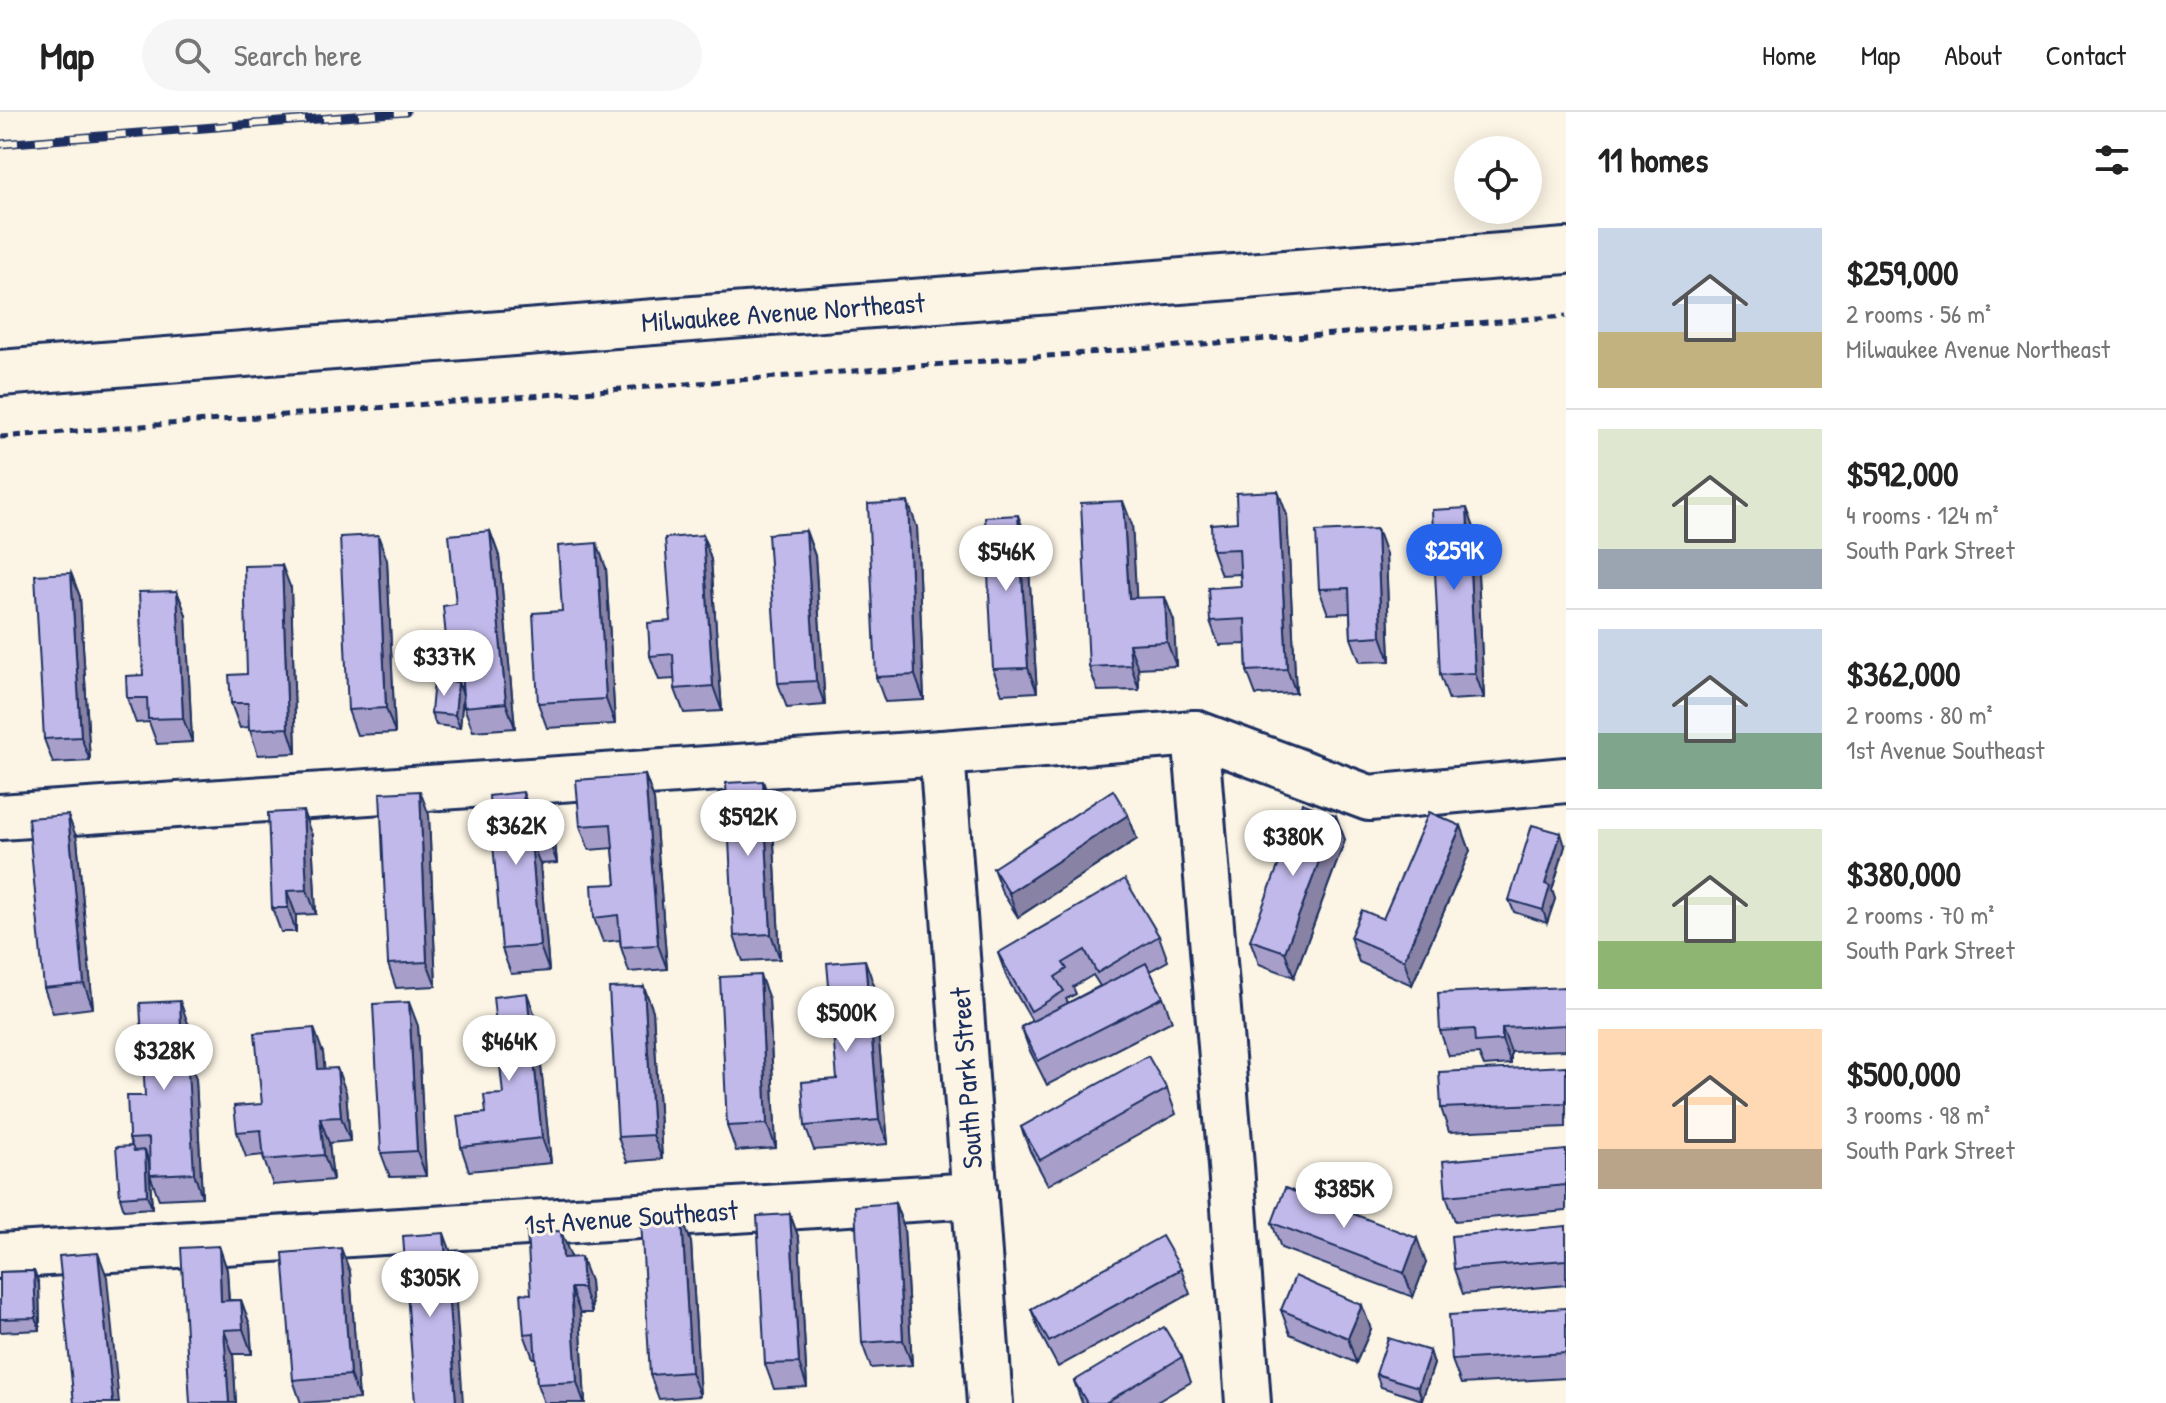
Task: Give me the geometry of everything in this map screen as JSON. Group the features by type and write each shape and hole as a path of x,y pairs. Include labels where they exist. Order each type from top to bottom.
{"street":[{"name":"Milwaukee Avenue Northeast","path":"0,373 1566,251"},
{"path":"1195,733 1248,1403"},
{"path":"0,817 1195,733 1369,798 1566,780"},
{"name":"South Park Street","path":"942,753 990,1403"},
{"name":"1st Avenue Southeast","path":"0,1256 975,1195"}],"path":[{"path":"0,437 1566,316"}],"building":[{"path":"1278,491 1287,669 1247,671 1245,619 1210,621 1208,588 1241,586 1239,549 1212,550 1211,524 1237,522 1236,493"},
{"path":"1123,501 1129,598 1165,597 1167,642 1129,644 1131,665 1089,667 1081,503"},
{"path":"908,502 915,675 876,677 868,504"},
{"path":"1467,508 1475,673 1440,675 1432,510"},
{"path":"1018,515 1028,668 993,669 985,517"},
{"path":"1377,529 1381,636 1351,638 1349,588 1319,589 1316,532"},
{"path":"490,531 506,703 464,707 459,648 447,648 443,606 456,604 449,535"},
{"path":"806,531 816,681 778,683 768,534"},
{"path":"378,535 386,708 348,710 340,537"},
{"path":"703,535 713,686 675,689 673,654 650,656 648,623 671,621 665,538"},
{"path":"597,543 606,699 538,703 533,613 562,611 558,546"},
{"path":"282,565 288,728 249,730 248,703 231,703 229,675 247,674 244,566"},
{"path":"71,573 81,737 44,739 35,575"},
{"path":"177,591 183,718 148,719 147,698 127,698 126,676 143,675 139,592"},
{"path":"434,680 458,682 455,715 431,713"},
{"path":"645,775 658,945 621,947 618,915 594,918 592,885 616,884 611,824 580,826 576,780"},
{"path":"763,781 771,934 734,936 726,783"},
{"path":"1113,790 1128,815 1009,893 993,868"},
{"path":"420,791 427,962 388,964 380,793"},
{"path":"523,792 524,808 545,806 548,838 531,840 540,946 502,949 489,796"},
{"path":"1302,803 1336,816 1285,952 1250,940"},
{"path":"303,811 307,890 287,891 288,908 272,908 268,813"},
{"path":"1429,812 1461,826 1404,960 1350,937 1362,910 1383,919"},
{"path":"68,815 84,984 44,988 28,818"},
{"path":"1532,825 1561,833 1545,884 1550,886 1543,910 1509,900"},
{"path":"1125,879 1159,936 1097,973 1085,950 1063,963 1067,969 1055,977 1064,991 1031,1011 998,953"},
{"path":"865,960 879,1120 805,1126 802,1082 837,1079 827,963"},
{"path":"1146,963 1163,997 1038,1061 1021,1027"},
{"path":"760,975 767,1124 727,1126 720,977"},
{"path":"644,987 653,1135 618,1137 609,988"},
{"path":"1566,987 1566,1025 1502,1028 1502,1040 1475,1042 1474,1029 1440,1031 1438,993"},
{"path":"527,993 542,1138 461,1147 457,1116 486,1113 484,1095 503,1094 493,997"},
{"path":"180,1001 182,1055 187,1054 194,1173 150,1175 149,1138 129,1139 127,1096 145,1096 140,1003"},
{"path":"409,1002 417,1151 381,1153 373,1004"},
{"path":"314,1028 318,1069 337,1068 341,1117 320,1118 324,1155 264,1160 261,1130 237,1132 234,1106 262,1104 255,1033"},
{"path":"1148,1056 1167,1089 1040,1160 1021,1127"},
{"path":"1566,1066 1566,1103 1441,1108 1439,1072"},
{"path":"132,1146 134,1151 145,1150 147,1195 120,1197 116,1147"},
{"path":"1566,1150 1566,1185 1446,1196 1443,1161"},
{"path":"1285,1188 1417,1238 1404,1273 1272,1223"},
{"path":"895,1203 903,1340 862,1343 855,1206"},
{"path":"790,1214 799,1363 765,1364 757,1216"},
{"path":"682,1218 691,1372 650,1375 641,1220"},
{"path":"1566,1226 1566,1260 1454,1269 1451,1236"},
{"path":"561,1231 563,1258 581,1257 583,1288 571,1288 577,1382 537,1384 534,1333 524,1334 521,1293 531,1294 527,1232"},
{"path":"444,1233 456,1403 415,1403 403,1236"},
{"path":"1162,1236 1181,1269 1049,1342 1031,1309"},
{"path":"219,1246 221,1301 241,1300 243,1329 224,1330 229,1403 190,1403 181,1248"},
{"path":"341,1248 350,1375 293,1380 283,1253"},
{"path":"98,1253 113,1403 74,1403 59,1256"},
{"path":"34,1271 36,1318 0,1319 0,1272"},
{"path":"1295,1276 1362,1305 1348,1338 1281,1310"},
{"path":"1566,1308 1566,1353 1452,1360 1449,1315"},
{"path":"1164,1327 1182,1357 1105,1403 1087,1403 1074,1381"},
{"path":"1388,1338 1430,1351 1418,1387 1376,1374"}],"railway":[{"path":"0,144 406,112"}]}
